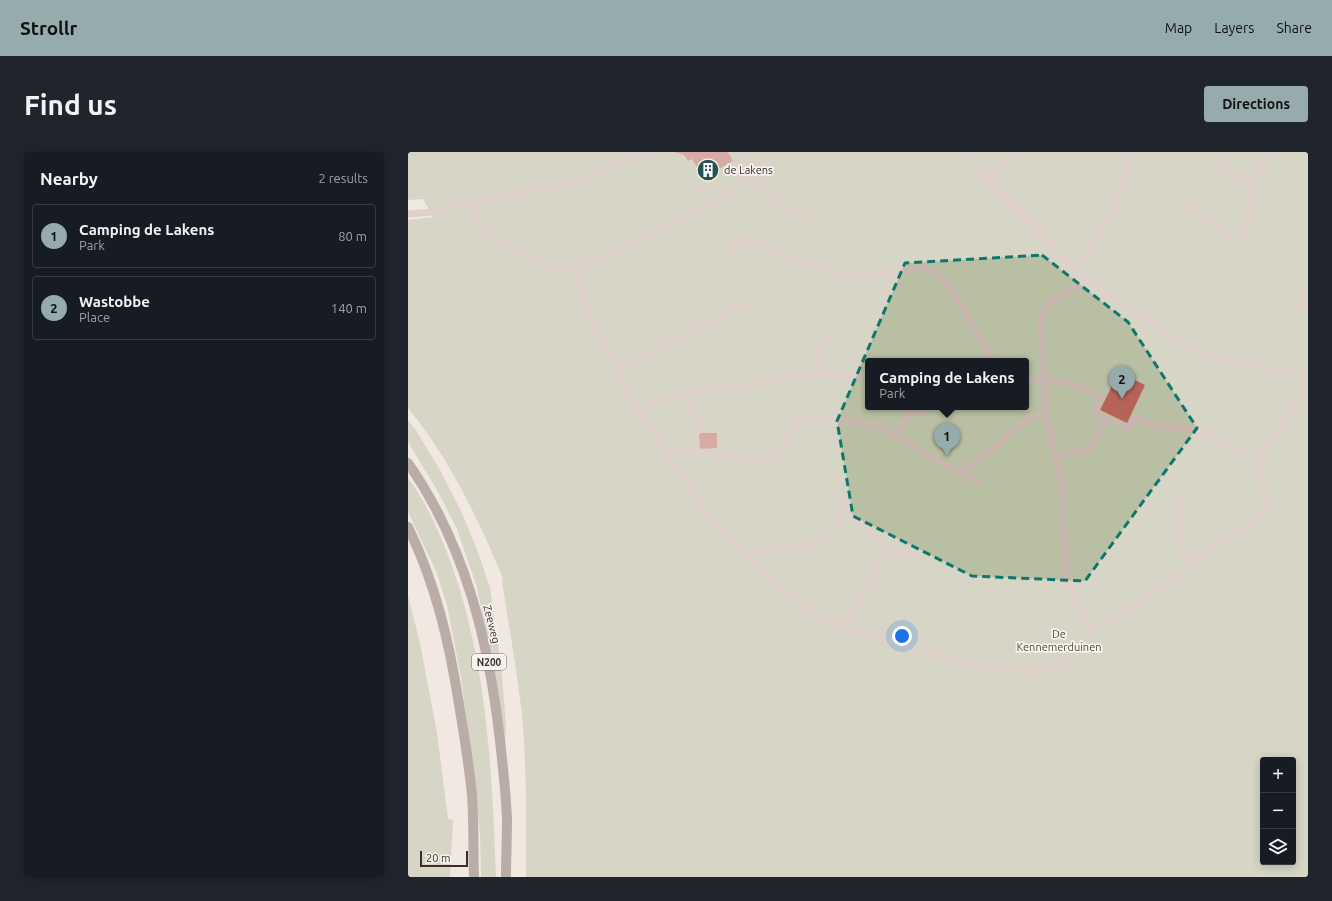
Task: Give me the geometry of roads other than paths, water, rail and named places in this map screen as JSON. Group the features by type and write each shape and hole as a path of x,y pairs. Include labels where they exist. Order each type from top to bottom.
{"main road":[{"name":"Zeeweg","path":"408,463 431,500 460,562 476,606 487,656 498,725 504,776 507,819 506,877"},
{"path":"408,526 427,570 444,623 455,680 467,750 472,796 474,877"}],"lane":[{"path":"408,214 432,212 465,203 563,184 650,152"},
{"path":"465,203 500,239 515,252 549,266 564,270 574,269 708,207 738,184 745,173 748,166 741,152"},
{"path":"964,152 1075,270 1136,314 1208,357 1295,374 1308,381"},
{"path":"987,178 1010,161 1016,152"},
{"path":"1075,270 1114,214 1132,152"},
{"path":"1213,152 1231,171 1253,185"},
{"path":"1189,204 1233,242 1246,231 1253,185 1271,152"},
{"path":"745,173 757,181 764,195 807,218"},
{"path":"731,249 746,237 824,271 858,277 924,268 942,278 960,303 993,358"},
{"path":"574,269 590,314 626,389 667,450 704,513 758,568 821,619 855,633 931,654 1002,670 1044,672 1068,659 1088,640 1091,629 1081,614 1066,577 1066,549 1062,530 1063,489 1046,415 1041,314 1051,301 1089,280"},
{"path":"1298,310 1308,296"},
{"path":"616,368 675,340 745,303"},
{"path":"813,373 816,359 823,344 830,336"},
{"path":"638,407 693,391 743,386 813,373 865,377"},
{"path":"1029,380 1065,382 1083,387 1100,397 1095,411 1128,429 1137,418 1158,427 1204,430 1231,450 1256,453 1267,444 1308,386"},
{"path":"686,393 690,404 701,423 701,429 695,433 695,451"},
{"path":"909,410 910,416"},
{"path":"896,436 910,416 926,410"},
{"path":"958,472 976,462 991,451 1021,424 1032,417 1046,415"},
{"path":"667,450 695,451 747,462 765,461 775,454 799,422 816,418 847,420 885,429 937,462 980,483"},
{"path":"1056,456 1089,450 1103,425 1109,419"},
{"path":"1091,629 1106,623 1137,602 1160,590 1195,561 1248,527 1266,512 1261,463 1267,444"},
{"path":"743,553 766,549 796,549 828,536 838,526 843,499"},
{"path":"1177,500 1181,519 1178,535 1184,552 1195,561"},
{"path":"841,510 872,532 884,558 870,581 866,594 841,627"},
{"path":"882,552 915,556"}],"place":[{"name":"de Lakens","path":"708,170"},
{"name":"Wastobbe","path":"1122,399"},
{"name":"Camping de Lakens","path":"947,456"}],"park label":[{"name":"De Kennemerduinen","path":"1059,640"}]}
